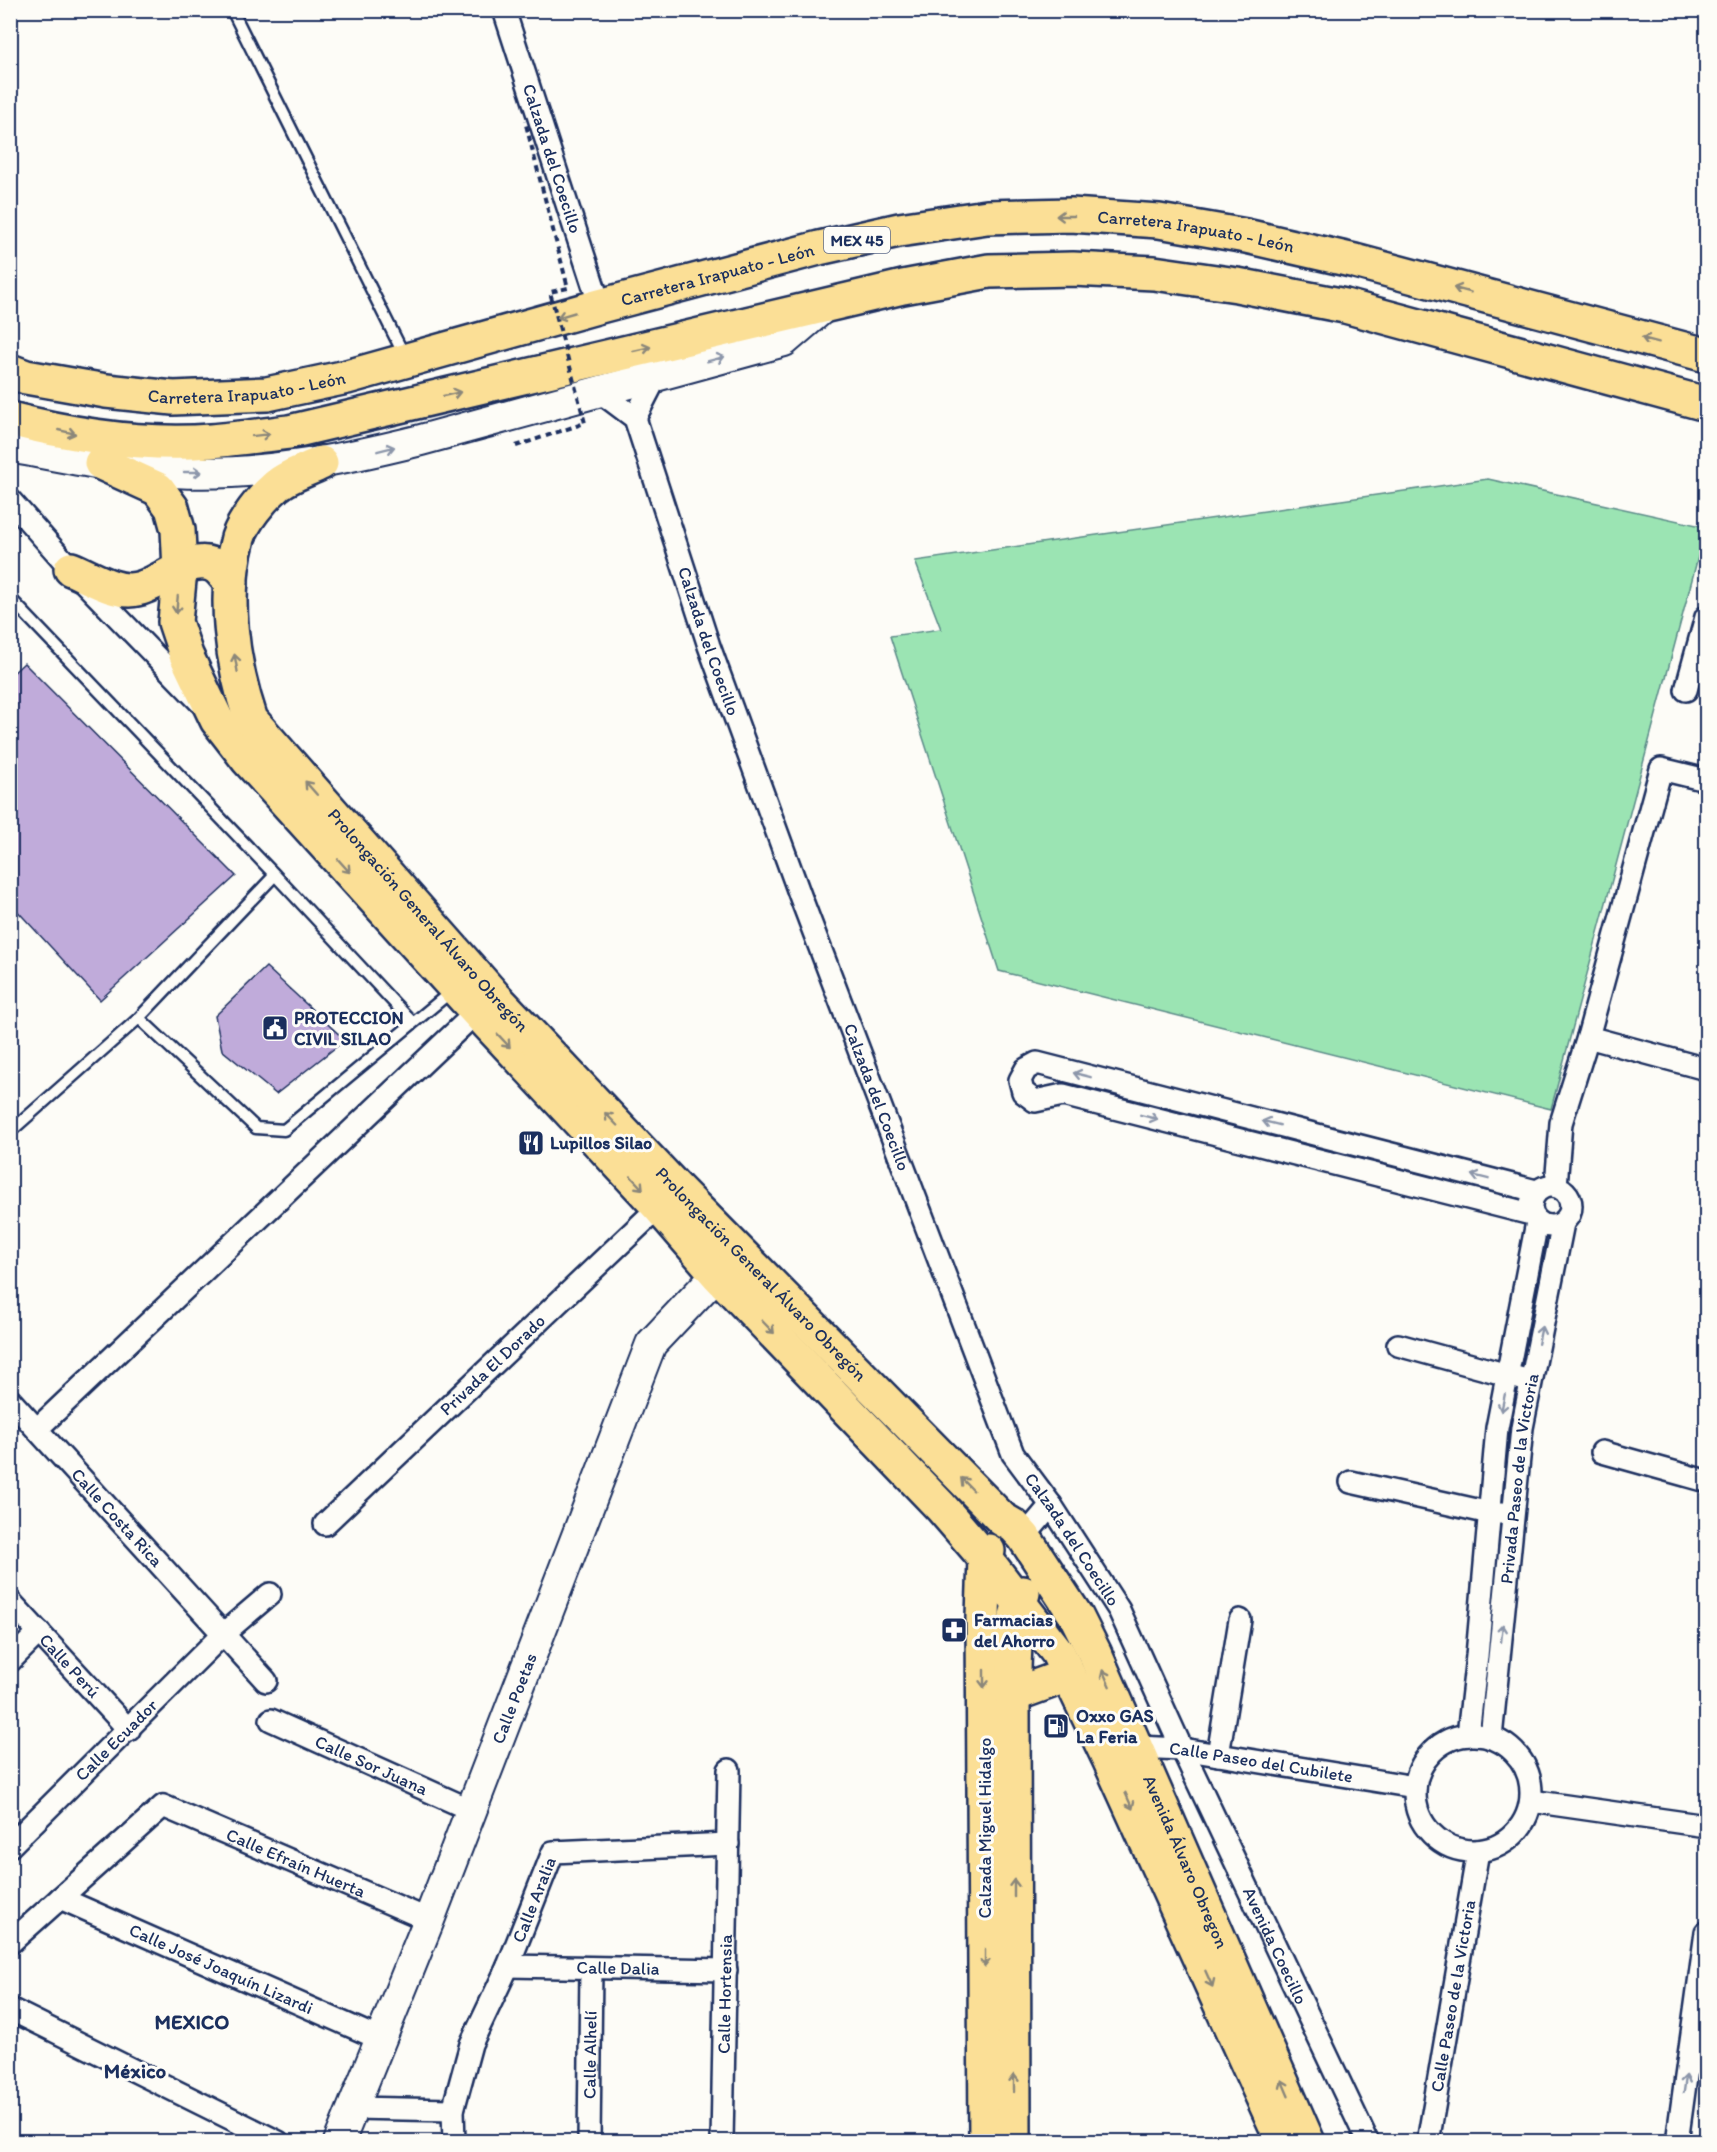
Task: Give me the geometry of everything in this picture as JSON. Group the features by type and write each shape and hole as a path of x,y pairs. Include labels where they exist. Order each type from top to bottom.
{"main road":[{"name":"Carretera Irapuato - León","path":"10,371 26,377 106,391 173,398 267,394 346,377 600,306 819,248 899,230 987,217 1071,215 1159,221 1246,236 1355,261 1707,355"},
{"path":"10,419 87,436 151,442 210,441 289,432 903,286 989,271 1073,269 1154,273 1237,285 1345,306 1707,404"},
{"name":"Prolongación General Álvaro Obregón","path":"101,463 158,489 172,508 178,530 180,570 175,622 186,654 217,720 248,760 455,988 485,1004 678,1190 1020,1537"},
{"path":"231,583 239,537 253,510 277,485 321,463"},
{"path":"71,569 115,588 137,590 188,564 203,562 218,567 231,583"},
{"name":"Prolongación General Álvaro Obregón","path":"231,583 232,646 240,688 251,720 485,1004 717,1274 940,1507 984,1558 1019,1605"},
{"name":"Calzada Miguel Hidalgo","path":"986,2142 984,1558 1020,1537"},
{"name":"Calzada Miguel Hidalgo","path":"1014,2142 1013,1695 1016,1616 1019,1605 1020,1537"},
{"name":"Avenida Álvaro Obregon","path":"1020,1537 1076,1616 1123,1753 1283,2142"},
{"name":"Avenida Álvaro Obregon","path":"1019,1605 1058,1653 1068,1675 1123,1753 1308,2142"},
{"path":"1013,1695 1068,1675"}],"street":[{"name":"Calzada del Coecillo","path":"504,10 600,306"},
{"path":"10,447 101,463 173,472 229,472 321,463 421,440 784,341 826,305"},
{"path":"599,391 635,418 657,375"},
{"name":"Calzada del Coecillo","path":"635,418 709,646 830,976 1013,1454 1051,1505 1119,1610 1182,1749"},
{"path":"10,500 71,569 217,720"},
{"path":"1686,690 1707,617"},
{"path":"1534,1218 1530,1202 1546,1189 1561,1123 1588,1037 1661,769 1707,780"},
{"path":"38,1429 485,1004"},
{"path":"1588,1037 1707,1069"},
{"path":"1037,1063 1312,1133 1546,1189 1566,1192 1571,1202 1570,1214 1563,1223 1554,1227 1545,1226 1534,1218 1063,1095 1035,1101 1023,1092 1020,1080 1026,1069 1037,1063"},
{"path":"1307,1157 1312,1133"},
{"name":"Privada El Dorado","path":"325,1524 659,1206"},
{"name":"Privada Paseo de la Victoria","path":"1468,1735 1497,1428 1508,1376 1534,1218"},
{"name":"Privada Paseo de la Victoria","path":"1491,1738 1522,1428 1563,1223"},
{"name":"Calle Poetas","path":"339,2142 429,1920 651,1344 717,1274"},
{"path":"1398,1345 1531,1381"},
{"name":"Calle Costa Rica","path":"10,1400 266,1681"},
{"path":"1602,1452 1707,1481"},
{"path":"1351,1482 1490,1513 1514,1513"},
{"path":"1020,1537 1051,1505"},
{"name":"Calle Ecuador","path":"10,1846 223,1634 270,1594"},
{"name":"Calle Perú","path":"10,1601 129,1730"},
{"path":"1218,1755 1240,1620"},
{"path":"10,1661 39,1632"},
{"name":"Calle Sor Juana","path":"271,1720 471,1810"},
{"path":"1468,1735 1491,1738 1509,1748 1522,1762 1530,1780 1531,1801 1523,1823 1506,1841 1478,1851 1440,1842 1425,1827 1416,1807 1415,1787 1420,1767 1432,1752 1448,1740 1468,1735"},
{"name":"Calle Paseo del Cubilete","path":"1123,1753 1182,1749 1415,1787"},
{"name":"Avenida Coecillo","path":"1182,1749 1368,2142"},
{"name":"Calle Hortensia","path":"722,2142 729,1770"},
{"path":"1531,1801 1707,1826"},
{"name":"Calle Efraín Huerta","path":"60,1898 163,1806 429,1920"},
{"name":"Calle Aralia","path":"454,2142 453,2110 471,2044 508,1966 553,1852 728,1844"},
{"name":"Calle Paseo de la Victoria","path":"1428,2142 1478,1851"},
{"path":"10,1943 60,1898"},
{"name":"Calle José Joaquín Lizardi","path":"60,1898 380,2039"},
{"path":"1677,2142 1707,1932"},
{"name":"Calle Dalia","path":"508,1966 726,1970"},
{"name":"Calle Alhelí","path":"588,2142 591,1968"},
{"path":"10,2009 278,2142"},
{"path":"352,2108 453,2110"}],"lane":[{"path":"231,10 406,360"},
{"path":"10,598 413,1023"},
{"path":"10,1132 139,1018 275,875"},
{"path":"139,1018 256,1128 284,1130 455,988"}],"path":[{"path":"516,446 585,423 550,292 568,288 525,121"}],"green space":[{"path":"1488,479 1706,527 1551,1109 999,971 890,636 941,629 915,561"}],"building":[{"path":"24,663 236,876 100,1000 10,903 10,676"},
{"name":"PROTECCION CIVIL SILAO","path":"266,967 345,1040 276,1094 222,1050 215,1016"}],"place":[{"name":"PROTECCION CIVIL SILAO","path":"275,1028"},
{"name":"Lupillos Silao","path":"531,1143"},
{"name":"Farmacias del Ahorro","path":"954,1630"},
{"name":"Oxxo GAS La Feria","path":"1056,1726"}],"district":[{"name":"MEXICO","path":"192,2022"},
{"name":"México","path":"135,2071"}]}
